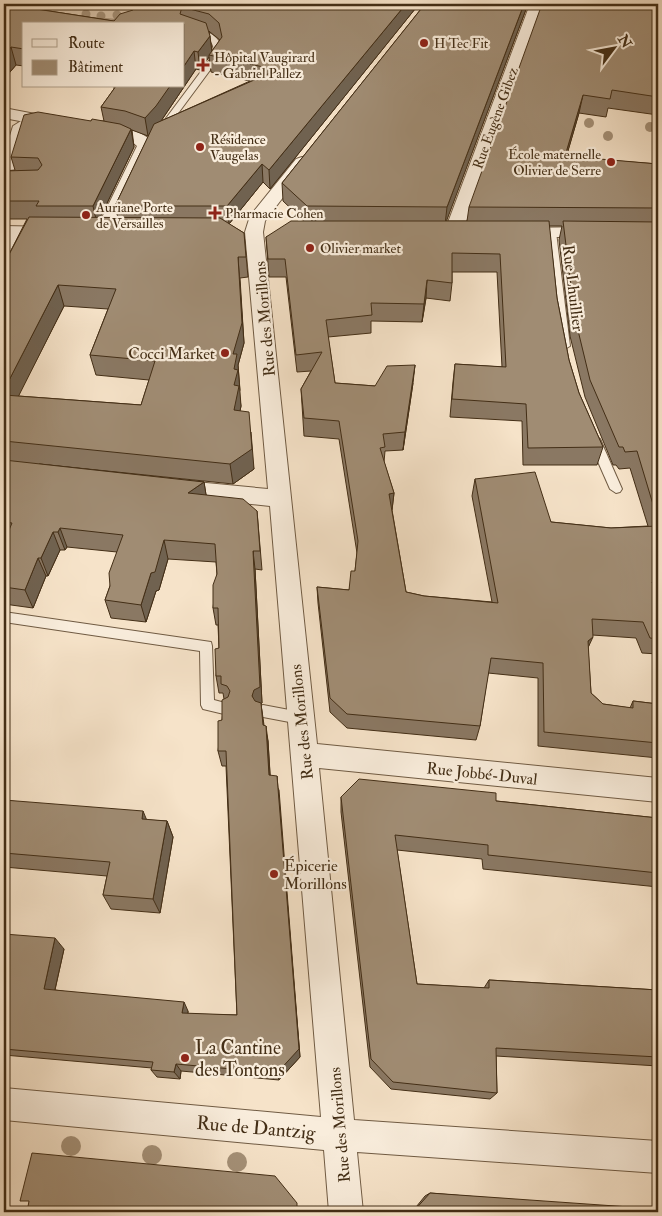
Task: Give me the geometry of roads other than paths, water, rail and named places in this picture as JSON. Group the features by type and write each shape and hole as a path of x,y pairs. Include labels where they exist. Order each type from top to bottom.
{"street":[{"name":"Rue Eugène Gibez","path":"472,233 445,233 538,4"},
{"path":"4,114 136,137 144,142 145,146 104,232"},
{"path":"9,182 24,117"},
{"name":"Rue des Morillons","path":"311,150 256,220 253,232 305,755 346,1212"},
{"path":"4,257 11,231 67,232"},
{"path":"86,232 123,232"},
{"path":"499,234 610,232"},
{"path":"159,486 280,499"},
{"name":"Rue Jobbé-Duval","path":"305,755 658,790"},
{"name":"Rue de Dantzig","path":"4,1104 340,1135 658,1157"}],"lane":[{"path":"148,4 142,11 142,16 148,20 158,22"},
{"path":"145,146 160,132 218,54 217,43 212,37 185,28"},
{"name":"Rue Lhuillier","path":"551,232 568,359"},
{"path":"590,432 616,489"},
{"path":"4,617 206,646 208,706 224,708"},
{"path":"263,712 300,718"}],"place":[{"name":"H Tec Fit","path":"424,43"},
{"name":"Hôpital Vaugirard - Gabriel Pallez","path":"203,65"},
{"name":"Résidence Vaugelas","path":"200,147"},
{"name":"École maternelle Olivier de Serre","path":"611,162"},
{"name":"Pharmacie Cohen","path":"215,213"},
{"name":"Auriane Porte de Versailles","path":"86,215"},
{"name":"Olivier market","path":"310,248"},
{"name":"Cocci Market","path":"225,353"},
{"name":"Épicerie Morillons","path":"274,874"},
{"name":"La Cantine des Tontons","path":"185,1058"}]}
